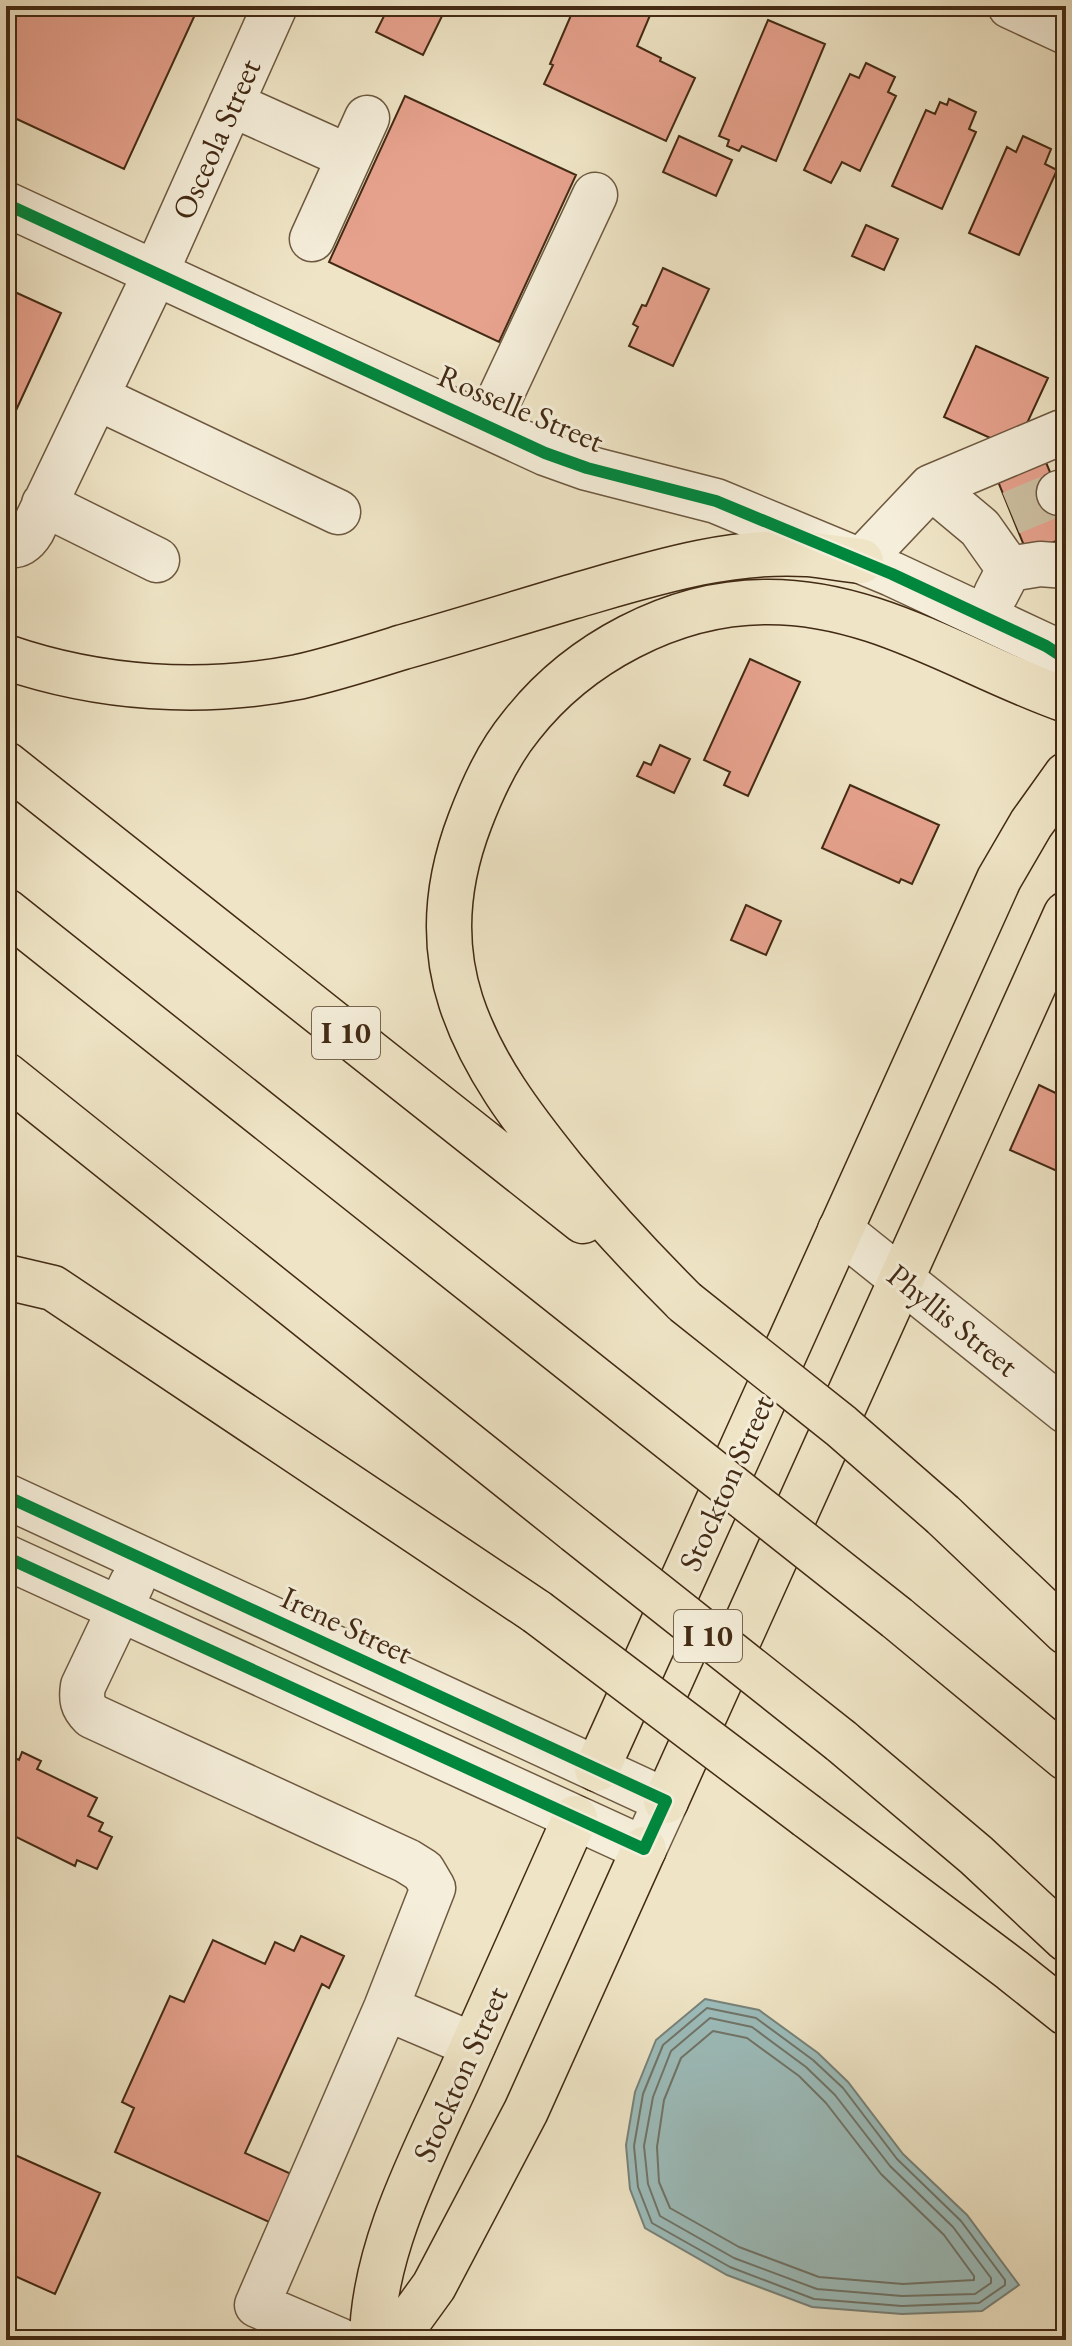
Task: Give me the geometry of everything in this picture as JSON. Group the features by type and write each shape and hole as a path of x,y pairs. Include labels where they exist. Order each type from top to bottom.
{"main road":[{"path":"6,657 49,671 118,684 179,687 267,682 326,670 699,562 779,554 861,561"},
{"path":"685,1302 606,1219 525,1120 489,1065 460,1001 450,958 447,914 450,893 467,827 494,766 534,710 566,679 603,653 673,619 742,603 813,604 864,616 892,625 1066,700"},
{"name":"I 10","path":"6,764 841,1426 943,1515 1066,1632"},
{"name":"Stockton Street","path":"597,1769 999,879 1031,824 1066,775"},
{"path":"6,911 897,1618 1066,1758"},
{"path":"666,1801 1066,914"},
{"name":"I 10","path":"6,1075 841,1741 976,1855 1066,1939"},
{"path":"6,1277 53,1288 537,1612 1066,2013"},
{"name":"Stockton Street","path":"372,2340 375,2302 391,2239 415,2175 575,1818"},
{"path":"389,2340 405,2326 434,2286 505,2152 542,2078 644,1849"}],"street":[{"name":"Osceola Street","path":"6,544 20,544 27,539 156,272 275,6"},
{"path":"1010,6 1066,32"},
{"path":"231,104 349,157"},
{"path":"312,239 367,118"},
{"path":"487,425 595,195"},
{"name":"Rosselle Street","path":"6,204 545,453 587,468 716,501 861,561 1046,646 1066,659"},
{"path":"96,397 338,512"},
{"path":"861,561 931,487 1065,437"},
{"path":"931,487 995,520 1009,569 985,617"},
{"path":"44,504 157,560"},
{"path":"1009,569 1040,564 1066,566"},
{"name":"Phyllis Street","path":"840,1230 1066,1411"},
{"name":"Irene Street","path":"6,1496 666,1801"},
{"path":"6,1557 644,1849 666,1801"},
{"path":"143,1559 83,1686 82,1703 92,1716 407,1861 423,1871 433,1888 386,2008 257,2305 339,2340"},
{"name":"Stockton Street","path":"575,1818 597,1769"},
{"path":"386,2008 473,2045"}],"water":[{"path":"705,1999 759,2010 818,2053 848,2082 903,2154 967,2215 1019,2285 982,2311 902,2314 812,2307 727,2275 645,2228 630,2189 626,2145 635,2092 656,2040"}],"building":[{"path":"6,6 199,6 124,169 6,114"},
{"path":"389,6 431,6 444,12 423,55 376,32"},
{"path":"575,6 654,6 637,46 695,78 666,141 544,84"},
{"path":"768,20 825,44 776,161 742,146 739,151 727,146 729,140 719,136"},
{"path":"866,63 895,77 888,92 896,96 860,171 842,162 831,183 804,170 850,74 859,78"},
{"path":"405,96 576,175 499,342 329,262"},
{"path":"949,99 976,112 969,129 976,132 942,209 892,186 926,110 935,114 940,102 947,105"},
{"path":"679,136 732,160 716,196 663,172"},
{"path":"1023,136 1051,149 1045,164 1057,170 1019,255 969,233 1007,147 1016,152"},
{"path":"866,225 898,239 884,270 852,256"},
{"path":"663,268 709,289 673,366 629,346 638,327 633,324 642,305 646,306"},
{"path":"6,288 61,313 6,432"},
{"path":"976,346 1048,378 1022,434 999,442 944,417"},
{"path":"1045,460 1066,511 1066,537 1027,553 997,479"},
{"path":"750,659 800,682 748,796 724,785 730,772 704,760"},
{"path":"660,745 690,759 674,793 637,776 644,762 651,765"},
{"path":"850,785 939,825 912,884 901,879 899,883 822,848"},
{"path":"746,905 781,921 766,955 731,940"},
{"path":"1039,1085 1066,1098 1066,1175 1010,1150"},
{"path":"22,1752 41,1761 37,1769 97,1798 88,1816 103,1823 99,1831 112,1837 97,1869 77,1860 75,1866 6,1832 6,1754 19,1760"},
{"path":"301,1936 344,1956 329,1988 322,1984 245,2153 300,2178 278,2226 115,2152 134,2108 122,2102 170,1996 184,2002 213,1940 265,1964 275,1942 294,1951"},
{"path":"6,2151 100,2193 55,2294 6,2272"}],"tunnel":[{"path":"1011,513 1059,493"}],"cycle path":[{"path":"6,204 545,453 587,468 716,501 892,574 1046,646 1066,659"},
{"path":"6,1496 666,1801 644,1849 6,1557"}]}
